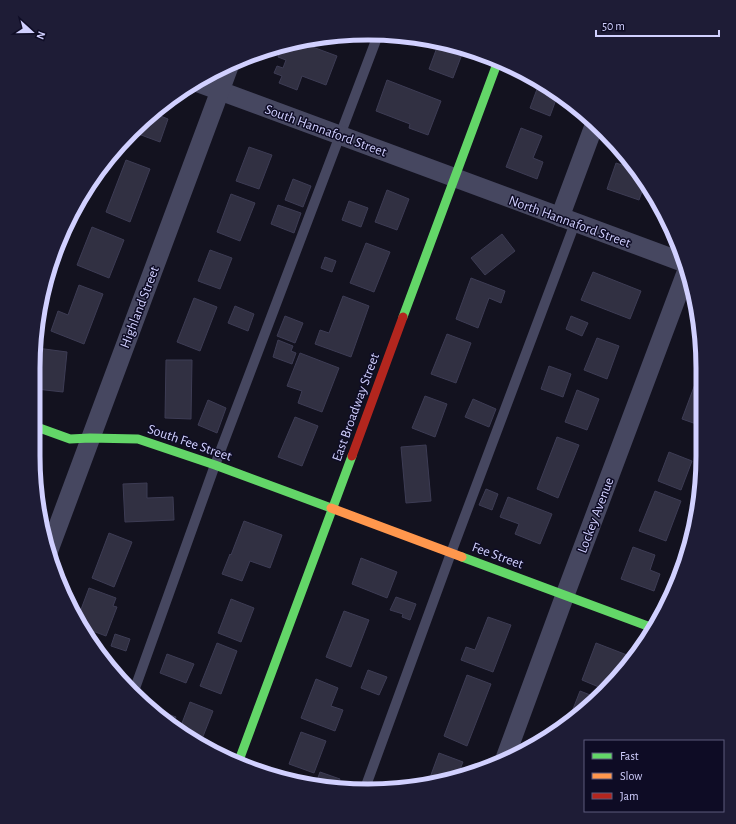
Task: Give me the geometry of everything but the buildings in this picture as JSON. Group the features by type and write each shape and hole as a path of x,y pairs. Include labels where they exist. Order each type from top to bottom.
{"street":[{"name":"East Broadway Street","path":"240,758 496,66"},
{"name":"Highland Street","path":"52,543 227,72"},
{"name":"South Hannaford Street","path":"203,85 455,178"},
{"path":"567,220 593,130"},
{"name":"North Hannaford Street","path":"455,178 678,260"},
{"name":"Lockey Avenue","path":"507,753 684,279"},
{"name":"South Fee Street","path":"40,428 70,439 138,439 215,465 332,508"},
{"name":"Fee Street","path":"332,508 648,626"}],"lane":[{"path":"136,688 215,465 376,40"},
{"path":"367,784 451,553 567,220"}],"traffic: fast":[{"path":"403,317 496,66"},
{"path":"40,428 70,439 138,439 215,465 331,508"},
{"path":"240,758 352,456"},
{"path":"462,557 648,626"}],"traffic: slow":[{"path":"331,508 462,557"}],"traffic: jam":[{"path":"352,456 403,317"}]}
